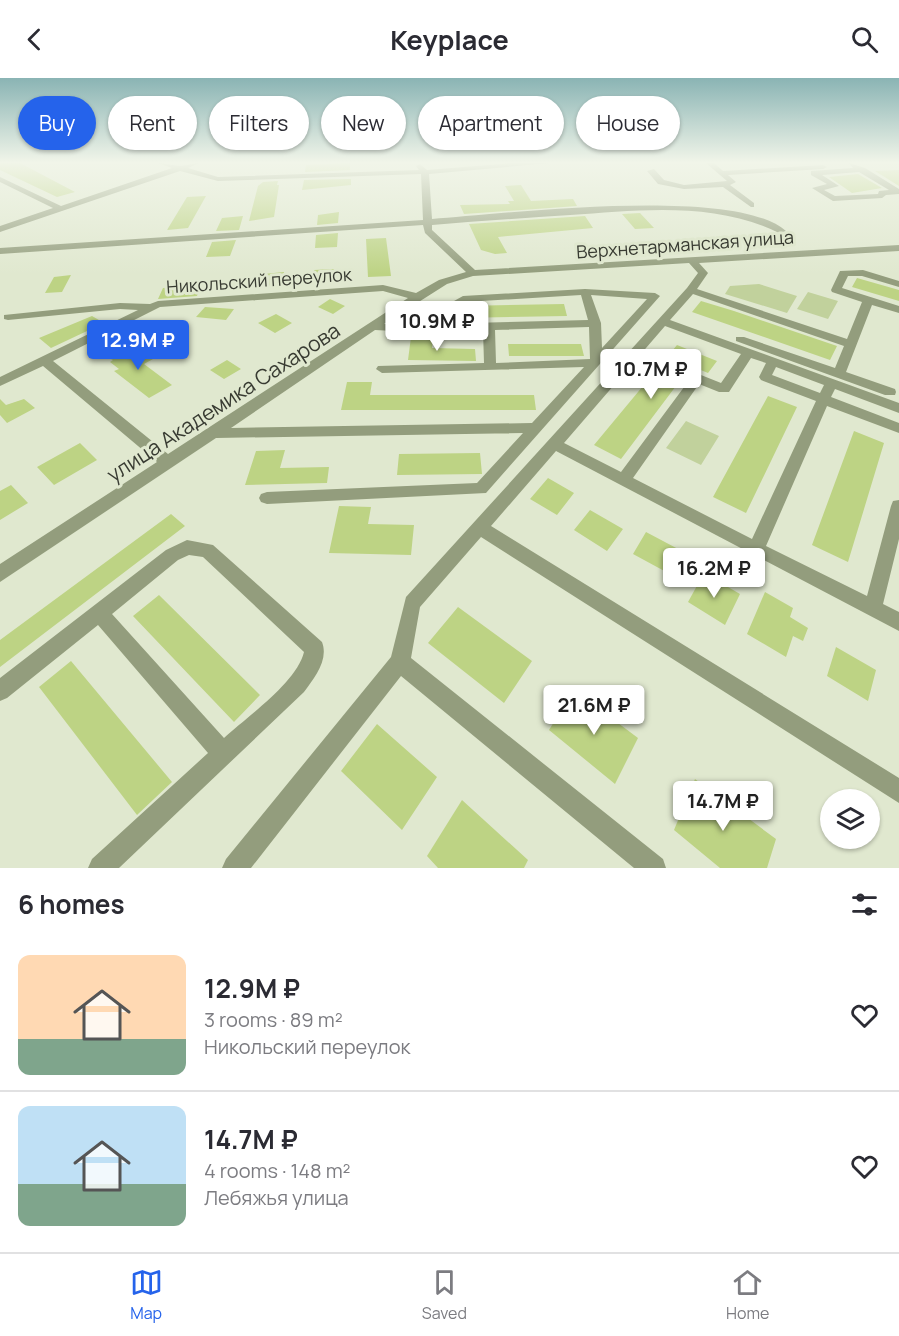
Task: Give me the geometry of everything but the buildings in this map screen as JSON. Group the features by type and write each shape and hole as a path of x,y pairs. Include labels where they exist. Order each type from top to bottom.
{"street":[{"path":"42,200 61,209"},
{"path":"0,230 88,200"},
{"path":"427,200 428,231 470,267 472,273"},
{"path":"0,251 624,209 678,200"},
{"path":"694,200 733,213 765,220 783,231"},
{"path":"744,200 751,205"},
{"name":"Верхнетарманская улица","path":"472,273 899,248"},
{"path":"235,868 400,662 412,603 691,290 703,273 692,261"},
{"name":"улица Академика Сахарова","path":"0,574 417,297 443,282 472,273"},
{"path":"899,284 863,273 844,273 836,290 899,310"},
{"name":"Никольский переулок","path":"0,382 152,307 279,294 383,288 417,297"},
{"path":"691,290 851,344"},
{"path":"585,292 595,323 596,363"},
{"path":"267,498 482,489 655,297 585,292 463,299 420,327"},
{"path":"756,549 851,344 868,301"},
{"path":"8,317 120,306 152,307"},
{"path":"665,317 744,358 770,368 835,379 890,392"},
{"path":"665,317 835,379 899,408"},
{"path":"374,327 413,329 595,323"},
{"path":"489,327 490,367"},
{"path":"623,480 697,378 724,389 744,358"},
{"path":"45,361 169,463"},
{"path":"382,369 596,363"},
{"path":"770,368 765,377 899,428"},
{"path":"215,433 537,428"},
{"path":"554,444 899,622"},
{"path":"873,608 899,506"},
{"path":"480,528 899,791"},
{"path":"0,690 172,555 187,547 207,550 315,649 311,665 297,685 101,868"},
{"path":"99,613 223,754"},
{"path":"400,662 654,868"}],"green space":[{"path":"759,284 797,296 787,313 725,294 730,286"},
{"path":"808,292 838,301 828,319 797,309"},
{"path":"686,421 719,436 701,465 666,448"}]}
